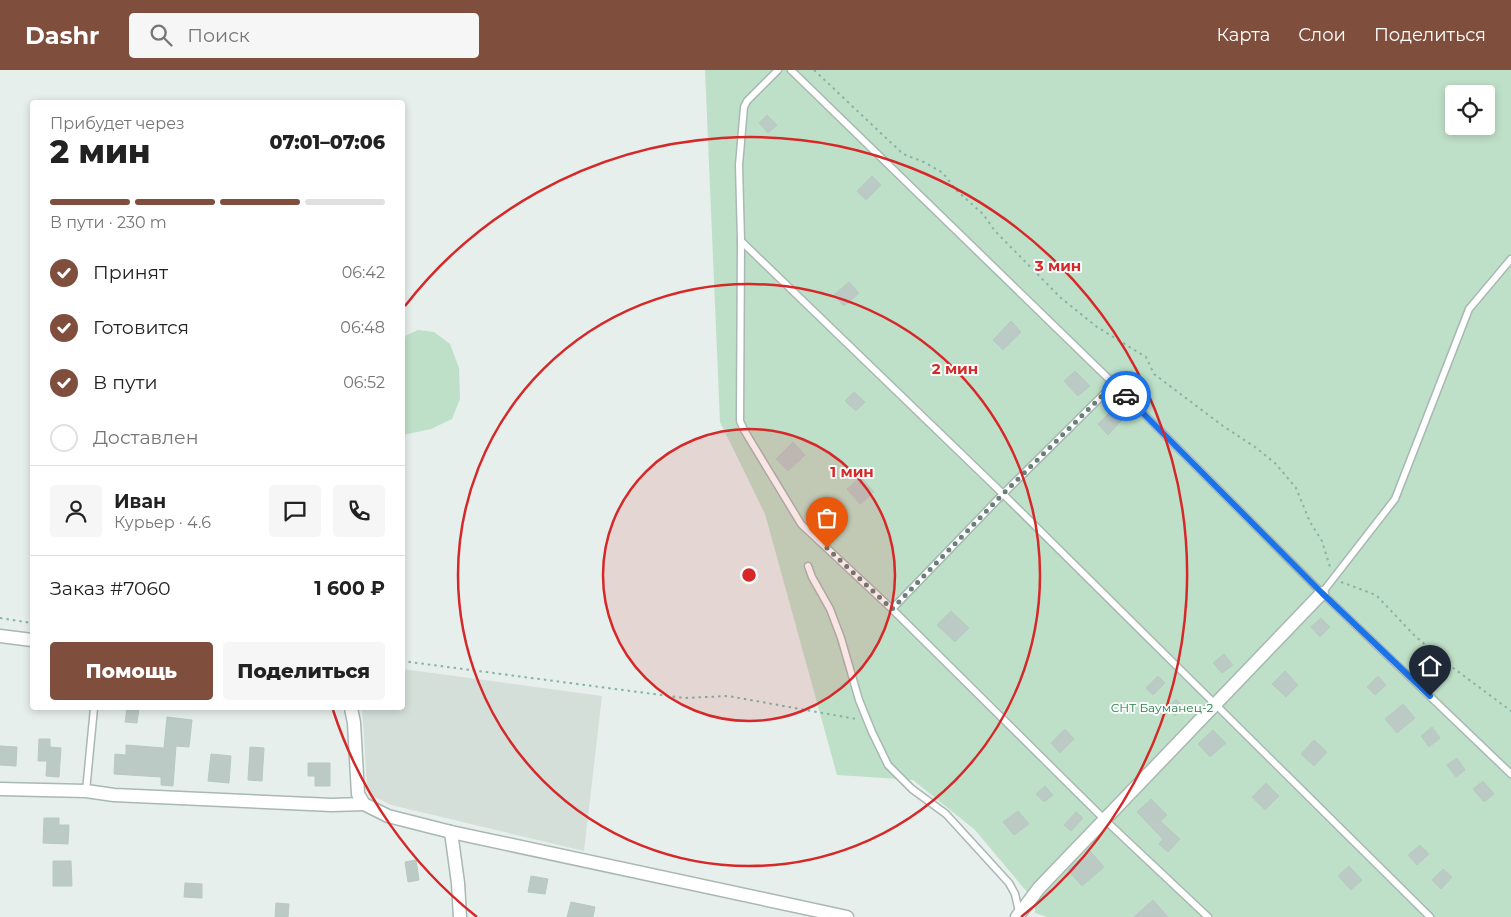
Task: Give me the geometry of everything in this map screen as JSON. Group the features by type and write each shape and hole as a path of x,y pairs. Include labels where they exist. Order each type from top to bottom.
{"street":[{"path":"1019,917 1039,888 1322,593"},
{"path":"0,636 30,640"},
{"path":"351,710 354,723 358,794 364,804"},
{"path":"0,789 86,791 332,805 364,804 388,816 451,832 847,917"},
{"path":"451,832 458,882 460,917"}],"lane":[{"path":"778,70 747,101 744,107 739,165 741,240 740,421 744,430 801,524 892,609 1105,820 1208,917"},
{"path":"791,70 1114,384 1322,593 1511,774"},
{"path":"741,240 1003,494 1430,917"},
{"path":"1322,593 1395,500 1468,309 1511,259"},
{"path":"892,609 1003,494 1114,384"},
{"path":"808,566 830,609 841,638 859,700 888,765 912,789 946,814 1009,883 1018,905 1019,917"},
{"path":"86,791 94,710"}],"path":[{"path":"814,70 903,154 924,162 943,173 956,190 983,214 995,231 1061,298 1097,326 1146,357 1154,374 1223,426 1255,447 1274,463 1296,488 1310,522 1322,541 1334,577 1344,583 1376,595 1414,635 1440,658 1511,711"},
{"path":"0,618 30,623"},
{"path":"405,661 684,698 728,696 867,721"}],"shaded area":[{"path":"405,669 602,696 584,851 391,805 373,796 367,784 362,710 405,710"}],"green space":[{"name":"СНТ Бауманец-2","path":"705,70 1511,70 1511,917 1047,917 1035,913 1035,886 1027,892 975,830 913,780 837,775 765,514 720,422"},
{"path":"418,330 434,332 450,344 459,368 460,399 452,419 431,429 405,435 405,338"}],"building":[{"path":"767,115 777,125 768,133 759,123"},
{"path":"872,176 881,185 866,200 857,191"},
{"path":"849,282 859,293 844,306 834,295"},
{"path":"1011,321 1021,332 1003,350 993,340"},
{"path":"1075,371 1090,386 1078,396 1064,381"},
{"path":"854,392 865,402 856,411 845,401"},
{"path":"1111,411 1121,421 1108,435 1098,424"},
{"path":"793,442 805,455 788,471 776,459"},
{"path":"861,477 874,492 860,504 847,489"},
{"path":"951,611 969,628 955,642 937,625"},
{"path":"1321,618 1330,627 1320,637 1311,627"},
{"path":"1224,654 1233,665 1222,673 1213,663"},
{"path":"1285,671 1298,685 1286,697 1272,684"},
{"path":"1158,676 1165,683 1153,695 1146,688"},
{"path":"1378,676 1386,685 1375,695 1367,687"},
{"path":"1176,699 1184,707 1175,716 1167,708"},
{"path":"1403,704 1415,718 1397,733 1385,719"},
{"path":"127,710 139,710 137,723 125,722"},
{"path":"167,717 192,720 189,747 176,746 173,786 161,785 161,777 114,774 115,754 126,755 126,745 164,748"},
{"path":"1432,727 1440,738 1429,747 1421,736"},
{"path":"1065,729 1074,739 1060,753 1051,743"},
{"path":"1213,730 1226,743 1210,757 1198,744"},
{"path":"39,739 50,739 50,747 61,748 59,777 46,776 47,761 38,761"},
{"path":"1314,740 1327,752 1314,766 1301,754"},
{"path":"0,746 17,747 16,766 0,765"},
{"path":"250,747 264,748 262,781 248,780"},
{"path":"211,754 231,756 229,783 208,781"},
{"path":"1457,758 1465,770 1456,777 1447,765"},
{"path":"308,763 330,763 330,786 315,786 315,776 308,776"},
{"path":"1483,781 1494,794 1484,802 1473,789"},
{"path":"1266,783 1279,796 1265,810 1252,797"},
{"path":"1045,786 1053,795 1044,802 1036,794"},
{"path":"1151,799 1167,815 1160,821 1180,839 1168,852 1159,844 1163,839 1137,812"},
{"path":"1018,811 1029,824 1014,835 1003,822"},
{"path":"1076,812 1083,818 1071,831 1064,825"},
{"path":"44,818 59,818 59,825 69,825 68,844 43,843"},
{"path":"1420,845 1429,854 1417,865 1408,855"},
{"path":"1090,851 1104,867 1082,886 1068,870"},
{"path":"416,860 419,880 408,882 405,862"},
{"path":"53,861 71,861 72,886 53,886"},
{"path":"1349,866 1362,880 1351,890 1338,876"},
{"path":"1443,869 1452,877 1441,889 1432,880"},
{"path":"531,876 548,879 545,894 528,892"},
{"path":"185,883 202,884 202,898 184,897"},
{"path":"1153,900 1168,917 1134,917"},
{"path":"571,902 595,907 593,917 567,917"},
{"path":"276,903 289,904 288,917 275,917"}],"way so far":[{"path":"827,548 892,609 1003,494 1114,384 1126,396"}],"route":[{"path":"1126,396 1322,593 1430,696"}]}
